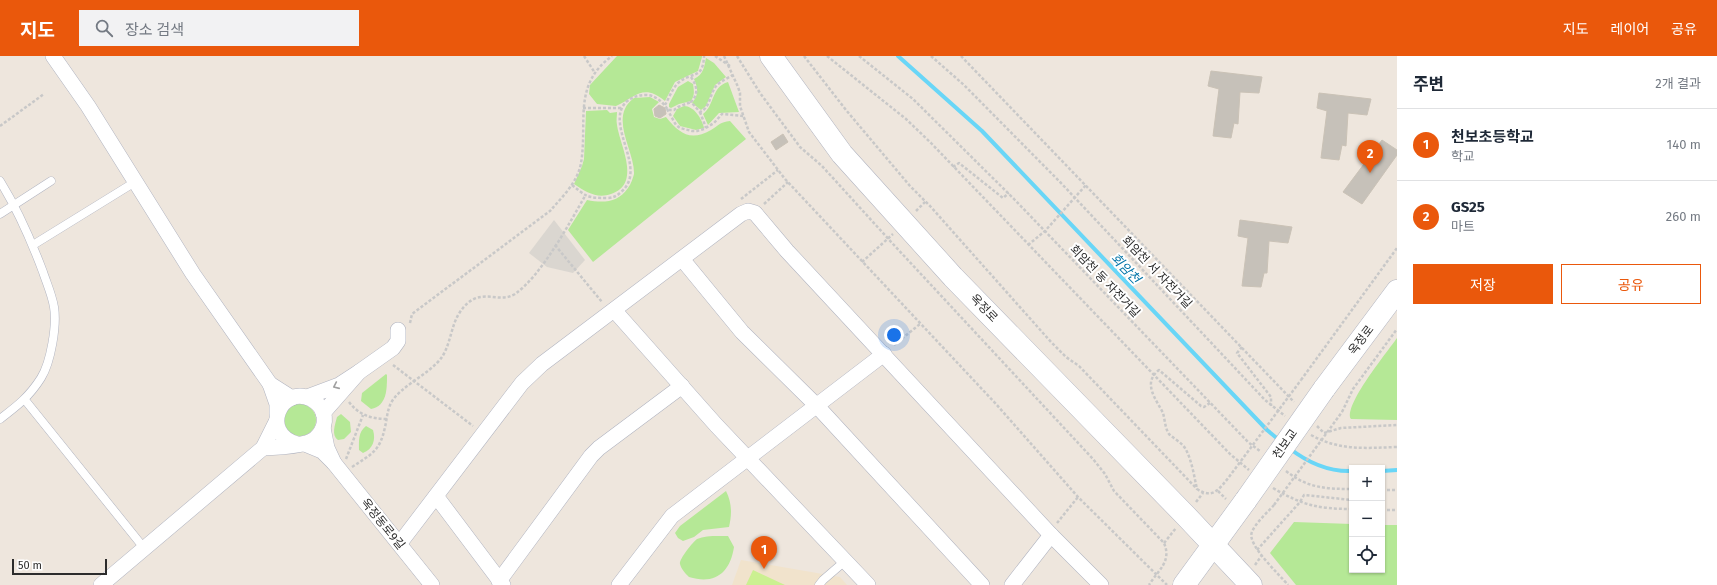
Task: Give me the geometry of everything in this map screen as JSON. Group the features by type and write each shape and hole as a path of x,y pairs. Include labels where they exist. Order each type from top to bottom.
{"main road":[{"name":"옥정로","path":"771,56 842,154 953,277 1251,585"},
{"name":"옥정로","path":"1324,389 1397,291"},
{"name":"천보교","path":"1214,546 1324,389"},
{"path":"1184,585 1214,546"}],"street":[{"path":"53,56 88,106 193,274 270,384 277,404 278,430 283,437 290,442 322,451 338,460"},
{"path":"400,543 522,383 542,364 610,308 682,259 741,214 748,211 755,213 787,251 1052,532 1100,585"},
{"path":"682,259 742,332 817,406 982,585"},
{"path":"610,308 748,459 868,585"},
{"path":"307,397 340,385 359,372 392,348 398,341 404,328"},
{"path":"619,585 672,516 884,354"},
{"path":"323,413 359,372"},
{"path":"270,384 292,398"},
{"path":"436,496 501,583 590,456 682,386"},
{"path":"101,585 263,448 277,418 280,407 292,398 300,396 307,397 314,400 320,406 323,413 323,428 327,448 338,460"},
{"path":"263,448 301,444 313,440 319,435 323,428"},
{"name":"옥정동로9길","path":"338,460 432,585"},
{"path":"1012,585 1052,532"}],"lane":[{"path":"0,181 14,205 33,245 50,292 54,308 54,323 49,357 42,377 25,400 0,419"},
{"path":"0,214 51,181"},
{"path":"33,245 135,182"},
{"path":"25,400 144,548"},
{"path":"819,585 845,560"}],"path":[{"path":"584,56 595,74"},
{"path":"404,328 412,314 550,211 572,185 581,164 583,108 586,89 606,60 612,56"},
{"path":"665,105 679,83 697,75 702,70 704,56"},
{"path":"715,56 730,66"},
{"path":"724,56 730,66 740,93 740,106 749,132 785,179 996,404 1078,497 1167,585"},
{"path":"737,56 760,93 800,147 822,166 1093,459 1114,491 1164,543 1168,551 1167,558 1149,585"},
{"path":"804,56 846,110 910,186 930,206 1051,342 1066,357 1079,366 1197,489 1203,493 1210,494 1218,491 1397,248"},
{"path":"827,56 906,119 1230,454 1253,473"},
{"name":"회암천 동 자전거길","path":"859,56 913,99 1009,193 1248,442 1265,455"},
{"name":"회암천 서 자전거길","path":"931,56 964,85 1075,199 1271,406 1290,420"},
{"path":"961,56 1296,404"},
{"path":"700,112 705,110 710,102 711,95 716,86 733,75"},
{"path":"667,108 674,110 678,106 691,102 697,90 691,77"},
{"path":"0,126 44,94"},
{"path":"572,185 585,196 592,198 612,198 623,190 629,182 631,174 630,164 620,123 620,113 622,108 631,98 650,95 665,105 673,121 680,128 697,131 714,123 722,114 744,116"},
{"path":"691,102 700,112 706,128"},
{"path":"583,108 622,108"},
{"path":"953,167 959,163 1003,198 1009,193"},
{"path":"1028,245 1045,231 1086,185"},
{"path":"350,469 374,452 379,446 382,440 391,403 397,395 415,382 443,356 460,312 470,301 482,296 507,297 516,293 532,279 585,196"},
{"path":"862,262 888,239"},
{"path":"555,245 610,308"},
{"path":"1288,585 1257,550 1251,538 1252,531 1274,505 1342,412 1352,389 1397,329"},
{"path":"1242,347 1238,353 1271,397 1271,406"},
{"path":"395,362 392,364 475,428"},
{"path":"1197,489 1188,454 1184,447 1169,433 1163,414 1156,403 1151,384 1153,375 1159,370 1201,406 1204,407 1210,403"},
{"path":"343,404 347,400 354,409 363,415 374,419 387,419"},
{"path":"338,460 345,463 363,415"},
{"path":"1313,421 1324,433 1341,428 1397,424"},
{"path":"1308,433 1325,443 1352,448 1397,447"},
{"path":"1282,468 1302,482 1312,485 1349,489"},
{"path":"1270,486 1288,497 1311,506 1349,509"},
{"path":"1385,490 1397,490"},
{"path":"1257,550 1300,502 1304,495 1349,500"},
{"path":"1052,532 1078,497"},
{"path":"1385,510 1397,510"}],"shaded area":[{"path":"554,220 585,260 573,273 547,267 529,253"},
{"path":"741,560 840,577 847,585 732,585"}],"green space":[{"path":"617,56 702,57 698,71 675,82 665,101 651,93 645,92 640,93 616,106 597,104 589,94 590,85"},
{"path":"706,58 714,63 726,77 715,85 706,106 701,110 692,103 696,97 697,91 694,79 702,73"},
{"path":"688,81 693,84 694,95 691,101 671,108 669,107 669,104 678,87"},
{"path":"728,82 739,112 719,113 708,125 703,114 710,106 719,88"},
{"path":"650,97 659,102 652,109 654,117 660,119 666,117 680,131 686,134 704,134 722,123 730,121 746,139 593,262 568,230 587,200 599,202 610,201 620,197 629,186 634,174 623,124 623,115 627,106 634,98"},
{"path":"684,106 691,108 697,114 704,128 696,130 680,126 673,116 677,109"},
{"path":"607,110 610,113 617,112 617,125 625,153 627,173 625,182 620,189 611,194 601,196 587,192 574,184 584,159 586,111"},
{"path":"1397,338 1397,420 1351,419 1350,412 1360,391"},
{"path":"386,374 387,386 383,401 371,409 361,401 362,393"},
{"path":"297,404 303,404 313,411 316,420 315,426 309,433 303,436 297,436 287,429 284,423 284,417 291,407"},
{"path":"341,414 350,422 351,432 344,439 338,440 334,430 337,417"},
{"path":"366,426 373,430 374,441 371,447 363,453 359,450 359,440 363,428"},
{"path":"726,491 731,509 729,527 703,530 694,537 683,541 678,538 675,533 680,526"},
{"path":"1294,522 1349,524 1349,573 1385,573 1385,525 1397,525 1397,585 1296,585 1270,553"},
{"path":"712,536 728,536 734,547 729,564 720,575 714,578 698,579 689,577 681,568 680,562 682,558 697,539"},
{"path":"753,570 785,585 746,585"}],"building":[{"path":"1211,71 1262,77 1259,93 1240,92 1238,124 1234,123 1231,138 1213,136 1219,89 1208,86"},
{"path":"1319,93 1371,99 1367,115 1348,113 1346,146 1342,145 1339,160 1321,158 1327,111 1317,108"},
{"path":"659,105 665,108 666,114 660,118 655,116 654,109"},
{"path":"783,134 788,142 776,150 771,142"},
{"path":"1382,140 1397,150 1397,155 1362,204 1343,192"},
{"path":"1240,220 1292,227 1288,243 1269,241 1267,273 1264,273 1261,287 1242,286 1248,238 1238,236"}],"waterway":[{"name":"회암천","path":"898,56 982,131 1267,430 1279,440"},
{"name":"회암천","path":"1289,448 1311,462 1335,470 1349,471"},
{"name":"회암천","path":"1385,471 1397,470"}],"place":[{"name":"GS25","path":"1370,173"},
{"name":"천보초등학교","path":"764,569"}]}
